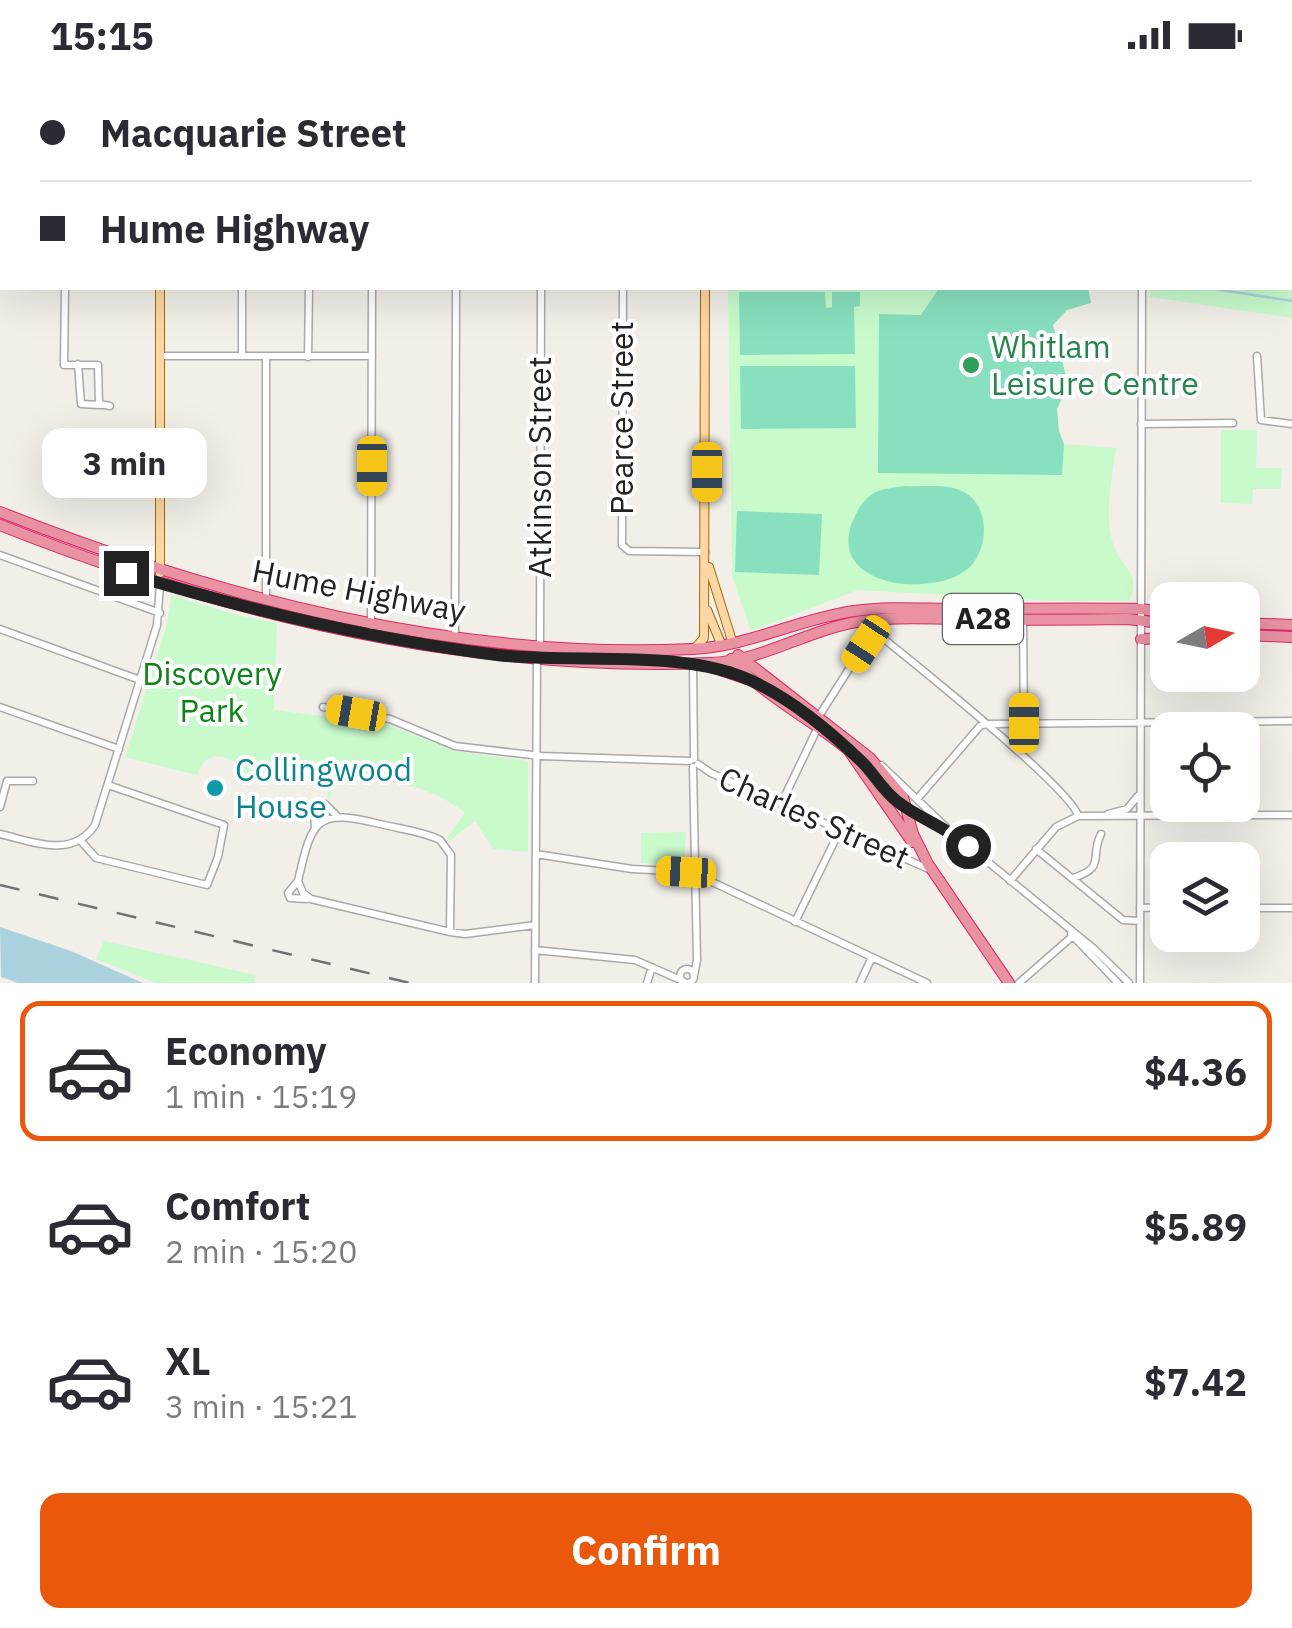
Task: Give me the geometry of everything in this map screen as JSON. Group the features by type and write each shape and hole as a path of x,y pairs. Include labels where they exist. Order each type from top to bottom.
{"highway":[{"name":"Hume Highway","path":"0,512 160,571 371,629 455,636 538,652 728,646"},
{"name":"Hume Highway","path":"0,525 90,561 223,603 538,652 697,663 736,660"},
{"name":"A28","path":"728,646 811,620 870,609 1150,618"},
{"name":"A28","path":"736,660 824,629 869,620 1023,620 1150,614"},
{"path":"1260,624 1292,626"},
{"path":"1260,636 1292,637"},
{"path":"1141,638 1150,638"},
{"path":"728,646 753,681"},
{"path":"766,679 758,663 770,650"},
{"path":"736,660 868,756 898,791 913,834 931,868"},
{"path":"697,663 753,681 819,721 890,796 907,808"},
{"path":"846,748 1009,983"}],"main road":[{"path":"160,290 160,584"},
{"path":"690,649 704,639 707,290"},
{"path":"707,555 728,646"},
{"path":"704,590 708,612 728,646"}],"street":[{"path":"65,290 64,365 98,365 100,405"},
{"path":"242,290 242,356"},
{"path":"308,357 309,290"},
{"path":"371,629 372,290"},
{"path":"455,636 456,290"},
{"name":"Atkinson Street","path":"535,983 541,290"},
{"name":"Pearce Street","path":"623,290 624,548 707,555"},
{"path":"1140,983 1142,290"},
{"path":"161,356 372,356"},
{"path":"266,356 266,600"},
{"path":"1257,356 1261,420 1292,424"},
{"path":"78,364 80,404 110,406"},
{"path":"1141,424 1234,424"},
{"path":"0,555 160,612"},
{"path":"0,834 55,846 81,840 95,824 160,612 160,584"},
{"path":"1023,620 1024,723"},
{"path":"0,630 140,680"},
{"path":"781,804 819,721 873,634 878,634 1072,802 1078,816"},
{"path":"535,950 624,958 688,978 698,960 694,763 697,663"},
{"path":"0,707 119,750"},
{"name":"Charles Street","path":"322,707 390,719 455,746 537,756 694,763 931,868"},
{"path":"918,798 980,726 986,724 1292,722"},
{"path":"868,756 1129,983"},
{"path":"0,807 7,781 32,782"},
{"path":"81,840 96,858 207,885 224,825 108,785"},
{"path":"1102,816 1131,807 1141,788"},
{"path":"450,932 451,863 445,844 435,837 336,815 325,804 314,806 315,829 298,881 288,893 290,898 311,899 450,932 465,934 535,924"},
{"path":"907,808 949,830"},
{"path":"315,829 336,815"},
{"path":"1010,881 1056,827 1078,816 1292,815"},
{"path":"795,922 840,830"},
{"path":"1072,878 1089,872 1095,865 1101,834"},
{"path":"1036,849 1123,920 1140,921"},
{"path":"536,854 632,869 691,872 927,983"},
{"path":"298,881 311,899"},
{"path":"1140,908 1150,908"},
{"path":"1260,908 1292,908"},
{"path":"1019,983 1072,933"},
{"path":"1072,933 1118,983"},
{"path":"860,983 872,957"},
{"path":"647,983 652,967"}],"green space":[{"path":"728,290 938,290 921,315 879,314 1062,474 1064,444 1116,448 1109,521 1116,552 1132,576 1129,601 1052,601 858,590 751,631 732,575"},
{"name":"Whitlam Leisure Centre","path":"938,290 1088,290 1091,303 1067,310 1053,325 1068,384 1057,409 1064,444 1062,475 878,473 879,314 921,315"},
{"path":"1150,290 1291,290 1292,318 1150,297"},
{"path":"739,292 825,292 826,308 832,307 832,292 860,292 860,306 854,307 855,354 740,355"},
{"path":"740,366 855,366 856,428 741,429"},
{"path":"1221,430 1257,430 1256,468 1282,468 1281,489 1253,489 1252,504 1221,503"},
{"path":"904,486 951,487 977,504 984,527 983,540 980,552 965,571 939,582 906,584 876,577 854,560 849,533 861,506 877,491"},
{"path":"737,511 822,514 819,575 735,572"},
{"name":"Discovery Park","path":"172,595 277,623 274,710 389,725 454,751 528,761 528,852 493,849 475,821 450,841 447,838 465,813 437,795 387,780 337,769 329,801 323,766 293,764 244,780 238,764 219,756 204,762 197,775 125,757 166,627"},
{"path":"686,832 684,865 641,863 641,833"},
{"path":"104,941 256,975 254,983 156,983 96,959"}],"water":[{"path":"0,927 71,951 143,983 18,983 1,977"}],"waterway":[{"path":"1222,290 1292,301"}],"railway":[{"path":"0,885 410,983"}],"place":[{"name":"Whitlam Leisure Centre","path":"971,365"},
{"name":"Collingwood House","path":"215,788"}],"route":[{"path":"126,573 223,603 451,648 537,658 700,663 753,681 788,704 860,760 894,800 949,830 968,846"}]}
